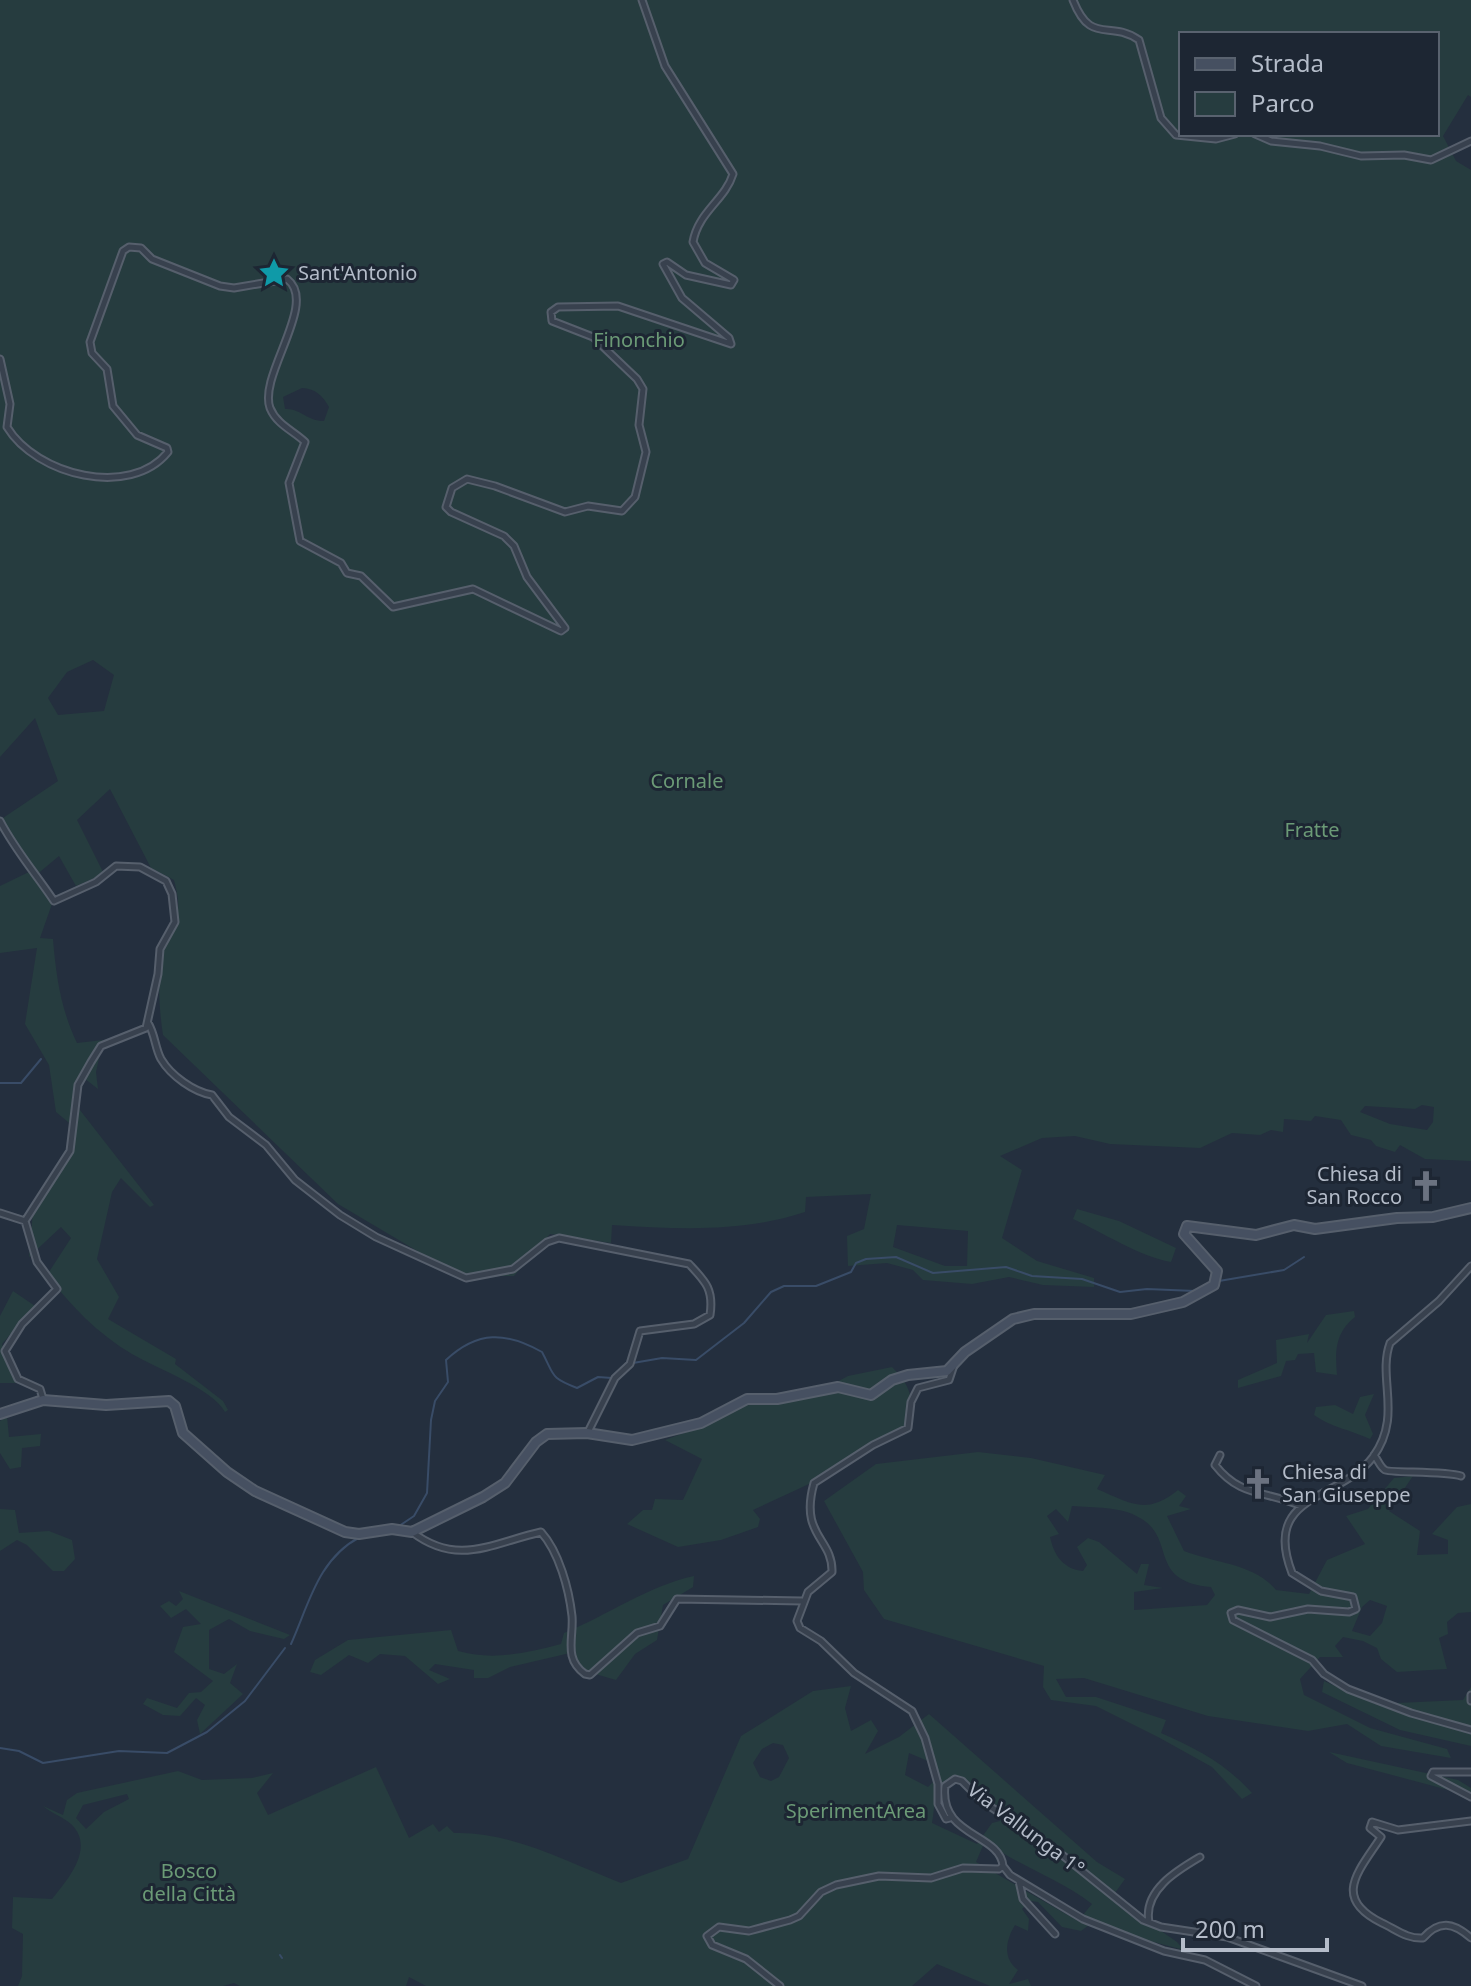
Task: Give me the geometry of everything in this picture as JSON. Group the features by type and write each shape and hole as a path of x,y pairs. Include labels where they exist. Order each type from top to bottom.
{"street":[{"path":"0,359 9,393 7,427 36,458 46,465 101,476 138,475 161,462 168,452 167,448 137,435 113,406 107,369 92,353 90,342 123,251 129,247 141,248 152,259 220,286 234,288 287,279 295,289 296,312 267,393 275,417 305,442 289,483 300,541 341,563 347,573 361,576 393,607 473,589 561,631 565,628 527,577 514,546 504,536 446,507 452,488 467,479 565,512 588,506 622,511 635,497 646,452 639,425 643,389 637,379 593,337 552,321 551,312 558,307 618,306 731,344 729,338 682,298 663,264 667,262 686,275 731,285 734,280 705,263 693,242 700,221 730,185 733,174 665,66 642,0"},
{"path":"1073,0 1080,18 1093,30 1130,33 1139,40 1161,118 1179,135"},
{"path":"1186,136 1216,139 1227,136"},
{"path":"1260,136 1271,141 1320,146 1361,156 1404,155 1431,160 1471,141"},
{"path":"0,821 19,855 42,880 54,901 96,882 116,866 140,867 166,881 172,894 175,922 160,949 148,1023 142,1032 101,1046 91,1062 78,1085 70,1151 25,1221 37,1262 57,1289 22,1324 5,1351 18,1379 40,1389 43,1400"},
{"path":"148,1023 162,1060 196,1092 212,1095 229,1117 266,1145 306,1190 376,1237 466,1278 513,1269 547,1242 559,1238 689,1264 702,1274 712,1304 710,1315 694,1324 640,1331 630,1364 615,1378 587,1433"},
{"path":"412,1532 505,1483 536,1442 547,1434 587,1433 632,1440 701,1423 747,1399 777,1399 838,1387 871,1395 892,1380 947,1371 1003,1323 1023,1316 1131,1314 1196,1297 1214,1285 1217,1271 1184,1234 1187,1226 1256,1235 1294,1225 1315,1229 1397,1218 1433,1217 1471,1208"},
{"path":"0,1213 25,1221"},
{"path":"1471,1266 1439,1301 1390,1343 1387,1366 1389,1410 1374,1455 1359,1473 1301,1506 1290,1524 1286,1557 1292,1573 1308,1584 1353,1597 1356,1609 1349,1612 1308,1609 1270,1617 1238,1610 1231,1613 1231,1618 1312,1660 1324,1674 1348,1689 1411,1713 1471,1730"},
{"path":"950,1818 946,1819 940,1810 938,1784 916,1716 908,1706 854,1673 821,1641 800,1628 797,1617 802,1601 832,1572 833,1562 812,1528 809,1500 814,1483 868,1447 908,1428 911,1402 918,1388 949,1380 955,1372 955,1361"},
{"path":"0,1414 43,1400 106,1405 169,1401 175,1406 183,1433 255,1491 353,1534 392,1529 412,1532 436,1548 459,1552 541,1532 558,1563 572,1614 569,1648 575,1663 585,1674 590,1675 637,1633 660,1626 677,1599 802,1601"},
{"path":"1220,1455 1215,1465 1231,1484 1285,1497 1301,1506"},
{"path":"1374,1455 1381,1468 1392,1473 1413,1470 1461,1476"},
{"path":"1471,1772 1433,1772 1431,1776 1436,1782 1471,1797"},
{"name":"Via Vallunga 1°","path":"1019,1881 1003,1866 999,1854 950,1818 944,1805 945,1786 950,1780 962,1781 982,1801 1048,1845 1149,1923 1227,1937 1362,1986"},
{"path":"1471,1821 1398,1830 1372,1822 1370,1828 1381,1837 1363,1859 1353,1885 1355,1900 1365,1913 1406,1937 1423,1938 1434,1926 1446,1924 1471,1938"},
{"path":"1149,1923 1148,1908 1157,1891 1183,1865 1200,1857"},
{"path":"780,1986 746,1959 712,1945 707,1936 710,1930 719,1927 749,1931 790,1920 799,1916 821,1892 836,1885 879,1876 931,1878 963,1868 999,1869 1003,1866"},
{"path":"1019,1881 1023,1899 1055,1934"},
{"path":"1019,1881 1083,1919 1164,1951 1205,1960 1256,1986"}],"green space":[{"name":"Finonchio","path":"0,0 1471,0 1471,97 1468,95 1443,136 1456,161 1471,170 1471,1161 1425,1159 1400,1145 1395,1152 1376,1146 1371,1140 1351,1135 1341,1120 1315,1116 1311,1121 1284,1119 1283,1132 1271,1130 1260,1135 1232,1133 1200,1148 1110,1144 1075,1136 1042,1138 1000,1156 1022,1170 1002,1238 1037,1261 1094,1278 1094,1287 1043,1285 1009,1277 972,1284 923,1280 913,1270 887,1263 848,1266 847,1236 864,1229 871,1194 806,1197 805,1212 733,1226 612,1225 611,1243 550,1234 514,1276 469,1276 419,1252 338,1204 163,1035 160,972 163,952 178,911 177,893 174,880 151,868 110,789 77,820 104,874 76,886 59,856 35,876 53,901 40,938 53,939 60,992 71,1031 77,1043 103,1040 96,1072 98,1089 80,1075 76,1105 154,1205 150,1207 121,1178 112,1192 97,1259 119,1297 108,1319 176,1359 175,1364 223,1401 228,1410 225,1412 196,1387 120,1346 96,1328 66,1298 47,1275 71,1238 61,1227 29,1257 33,1211 73,1150 74,1127 56,1112 49,1065 25,1024 37,948 0,953 0,886 31,871 0,820 58,781 35,718 0,757","holes":["302,388 315,391 329,407 324,421 285,409 283,397","93,660 114,675 104,711 58,715 48,698 67,672","1422,1105 1434,1107 1433,1122 1427,1130 1390,1124 1360,1112 1365,1106 1415,1109","897,1225 968,1231 967,1266 945,1266 893,1247"]},
{"path":"1077,1209 1119,1221 1176,1248 1171,1262 1134,1249 1073,1219"},
{"path":"13,1291 35,1306 2,1344 16,1383 0,1383 0,1316"},
{"path":"1354,1311 1355,1317 1343,1329 1338,1343 1337,1375 1316,1372 1314,1353 1298,1354 1295,1360 1286,1361 1281,1376 1238,1388 1238,1380 1277,1363 1276,1340 1309,1334 1307,1343 1326,1315"},
{"path":"892,1367 909,1392 910,1423 809,1484 753,1510 760,1519 758,1527 721,1540 678,1547 627,1524 643,1510 652,1510 655,1499 683,1500 702,1459 665,1440 708,1424 741,1405 805,1399 848,1376"},
{"path":"1374,1394 1365,1415 1373,1434 1370,1439 1314,1415 1316,1407 1335,1405 1353,1414 1360,1397"},
{"path":"7,1416 9,1437 41,1434 40,1446 22,1448 21,1467 10,1469 0,1453 0,1421"},
{"path":"978,1452 1031,1458 1105,1475 1097,1489 1138,1504 1156,1503 1178,1490 1186,1496 1179,1506 1191,1509 1167,1516 1184,1551 1246,1569 1276,1590 1309,1594 1327,1560 1365,1544 1346,1516 1368,1509 1394,1478 1413,1476 1389,1511 1420,1531 1417,1555 1448,1554 1448,1540 1432,1534 1457,1507 1471,1504 1471,1612 1458,1613 1447,1622 1448,1634 1439,1638 1447,1669 1397,1672 1381,1659 1377,1648 1343,1637 1335,1646 1343,1657 1320,1657 1300,1679 1304,1695 1370,1728 1447,1749 1451,1758 1381,1746 1347,1724 1308,1731 1208,1716 1084,1678 1056,1679 1066,1697 1096,1697 1166,1720 1161,1733 1198,1751 1231,1773 1252,1793 1242,1799 1212,1767 1158,1737 1096,1706 1051,1700 1043,1687 1044,1666 884,1619 864,1590 863,1572 824,1501 876,1464","holes":["1072,1506 1116,1509 1140,1518 1158,1537 1165,1558 1178,1577 1211,1587 1215,1595 1207,1605 1134,1610 1134,1592 1163,1588 1144,1585 1149,1564 1141,1564 1137,1574 1099,1542 1088,1538 1077,1547 1087,1565 1083,1571 1065,1564 1054,1550 1050,1537 1059,1534 1047,1516 1056,1509 1068,1522","1370,1600 1387,1606 1382,1623 1370,1636 1352,1631 1362,1607"]},
{"path":"0,1509 15,1510 19,1533 49,1531 72,1540 75,1559 64,1571 53,1571 27,1545 17,1540 0,1551"},
{"path":"694,1576 693,1587 663,1605 657,1640 635,1654 616,1680 585,1671 570,1653 510,1667 488,1678 474,1678 474,1670 435,1664 429,1670 450,1679 438,1684 405,1656 380,1654 368,1663 349,1655 321,1675 310,1672 315,1660 348,1640 451,1630 458,1651 484,1655 510,1655 561,1644 564,1633 644,1594"},
{"path":"179,1591 290,1635 284,1639 250,1631 229,1619 209,1630 209,1669 224,1674 237,1664 230,1683 243,1694 200,1734 197,1720 205,1705 196,1698 180,1716 163,1715 143,1704 147,1698 177,1708 189,1693 201,1692 213,1681 174,1652 183,1627 201,1624 186,1609 171,1618 160,1606 169,1601 176,1606 183,1599"},
{"path":"1324,1681 1375,1704 1463,1700 1471,1687 1471,1746 1400,1730 1322,1692"},
{"name":"Bosco della Città","path":"851,1686 845,1708 851,1731 871,1720 878,1731 865,1754 899,1737 929,1714 1097,1862 1125,1879 1112,1897 1184,1950 1089,1925 1081,1931 1062,1927 1038,1902 1031,1901 1022,1909 1029,1919 1028,1931 1015,1925 1007,1949 1010,1960 1018,1970 1009,1984 1028,1979 1031,1986 990,1986 937,1964 912,1986 426,1986 409,1977 406,1986 240,1986 234,1983 223,1986 18,1986 22,1976 23,1934 12,1928 13,1897 52,1899 71,1873 80,1853 78,1833 71,1824 43,1806 63,1815 67,1800 77,1793 178,1771 202,1780 252,1778 273,1773 257,1793 268,1815 376,1767 409,1838 433,1824 439,1832 447,1826 454,1833 497,1837 518,1843 621,1883 688,1859 741,1736 813,1691","holes":["773,1743 783,1745 789,1758 779,1777 771,1781 760,1777 753,1763 762,1749","909,1753 935,1764 938,1777 928,1787 905,1775","955,1775 962,1778 1004,1810 1000,1821 992,1823 977,1844 932,1823 936,1795","127,1794 129,1799 104,1812 86,1829 76,1818 83,1805","985,1841 1092,1904 1078,1921 976,1862"]},
{"path":"1329,1752 1458,1780 1471,1788 1471,1796 1347,1763"}],"waterway":[{"path":"0,1083 21,1083 41,1059"},
{"path":"633,1363 662,1358 696,1360 744,1323 771,1292 784,1286 816,1286 851,1272 856,1263 866,1259 896,1257 933,1273 1006,1267 1032,1276 1082,1279 1120,1292 1147,1289 1195,1291"},
{"path":"1219,1281 1284,1270 1304,1257"},
{"path":"399,1526 414,1516 427,1493 435,1401 448,1382 446,1360 458,1350 481,1339 504,1338 542,1352 554,1375 577,1388 598,1377 612,1378"},
{"path":"291,1644 324,1570 334,1557 360,1537"},
{"path":"0,1748 19,1751 43,1763 119,1751 167,1753 207,1732 245,1701 285,1648"}],"place":[{"name":"Sant'Antonio","path":"274,273"},
{"name":"Chiesa di San Rocco","path":"1426,1186"},
{"name":"Chiesa di San Giuseppe","path":"1258,1484"}],"park label":[{"name":"Cornale","path":"687,781"},
{"name":"Fratte","path":"1312,830"},
{"name":"SperimentArea","path":"856,1811"}]}
